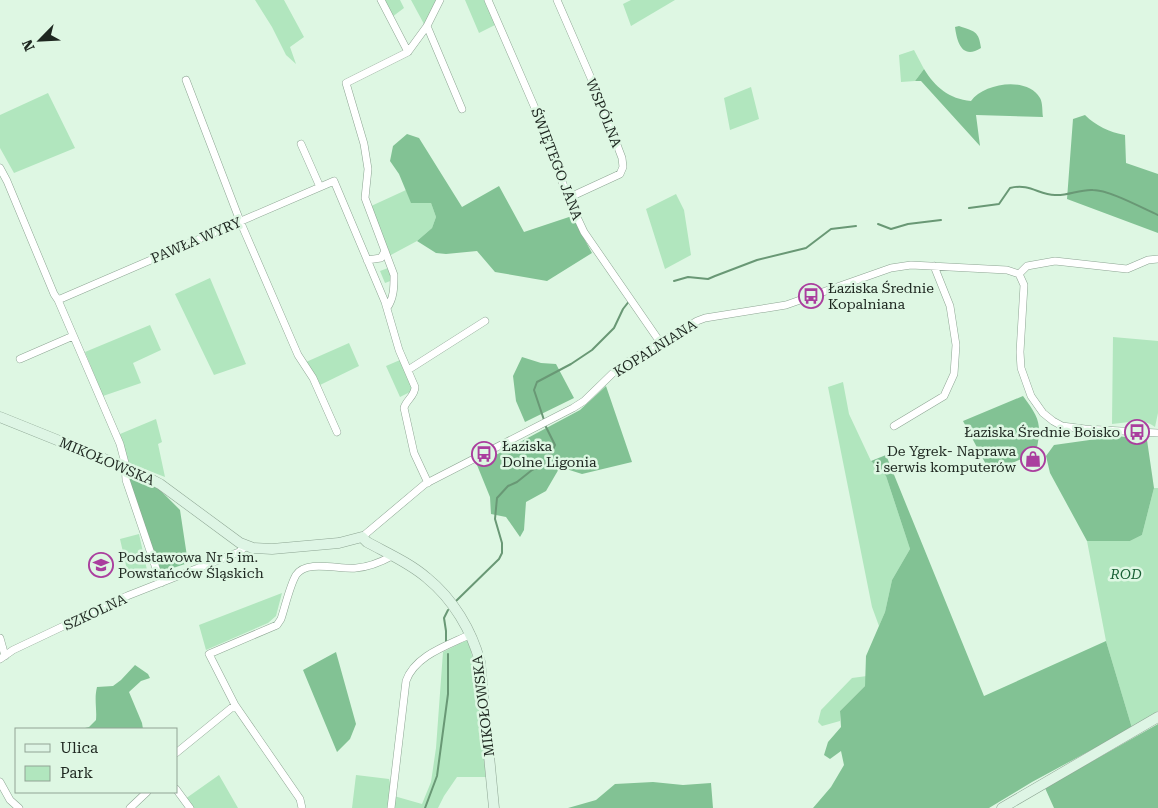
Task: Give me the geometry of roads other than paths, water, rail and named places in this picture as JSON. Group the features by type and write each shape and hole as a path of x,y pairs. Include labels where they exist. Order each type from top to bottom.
{"street":[{"path":"381,0 408,52"},
{"path":"389,305 394,287 394,275 365,198 368,169 364,144 346,83 408,52 427,26 440,0"},
{"name":"ŚWIĘTEGO JANA","path":"488,0 541,122 568,198 584,232 660,342"},
{"name":"WSPÓLNA","path":"557,0 597,92 622,158 623,167 620,174 568,198"},
{"path":"427,26 462,109"},
{"path":"186,80 240,221 298,355 313,378 337,432"},
{"path":"302,144 320,187"},
{"path":"0,168 114,430 124,456 126,480 161,583"},
{"name":"PAWŁA WYRY","path":"58,300 334,181 368,260"},
{"path":"385,251 381,258 368,260 389,305 399,350 415,388 414,393 404,408 414,453 428,483"},
{"path":"1158,259 1148,260 1127,269 1055,261 1027,266 1019,274 1024,285 1020,352 1021,368 1031,396 1043,413 1062,426 1158,433"},
{"name":"KOPALNIANA","path":"362,537 428,483 553,419 584,401 615,371 660,342 705,318 786,305 891,268 911,265 1007,270 1019,274"},
{"path":"894,426 944,396 954,374 956,345 950,306 934,266"},
{"path":"408,370 485,321"},
{"path":"20,359 73,336"},
{"name":"MIKOŁOWSKA","path":"0,415 160,484 234,540 246,546 272,550 347,542 362,537 367,542 427,578 450,604 471,634 480,662 494,808"},
{"name":"SZKOLNA","path":"2,657 110,604 239,552 246,546"},
{"path":"302,808 300,799 235,705 208,654 277,625 281,619 297,574 304,569 312,566 355,569 378,563 392,556"},
{"path":"391,808 406,681 410,671 422,659 471,634"},
{"path":"0,638 2,657"},
{"path":"178,751 235,705"},
{"path":"1002,808 1158,717"},
{"path":"0,782 2,793 19,808"},
{"path":"130,808 146,793"},
{"path":"178,793 190,808"}],"waterway":[{"path":"969,208 999,204 1010,188 1023,187 1055,195 1083,190 1100,191 1158,215"},
{"path":"878,224 891,229 908,224 941,220"},
{"path":"674,281 688,277 708,279 757,260 806,248 831,229 856,226"},
{"path":"544,420 534,390 537,382 571,364 592,350 614,328 623,309 630,300"},
{"path":"456,601 499,559 502,553 502,543 495,519 497,498 508,486 546,463 555,445 545,425"},
{"path":"446,642 444,618 448,610"},
{"path":"425,808 437,776 448,694 448,654"}],"place":[{"name":"Łaziska Średnie Kopalniana","path":"811,296"},
{"name":"Łaziska Średnie Boisko","path":"1137,432"},
{"name":"Łaziska Dolne Ligonia","path":"484,454"},
{"name":"De Ygrek- Naprawa i serwis komputerów","path":"1033,459"},
{"name":"Podstawowa Nr 5 im. Powstańców Śląskich","path":"101,565"}],"park label":[{"name":"ROD","path":"1126,574"}]}
